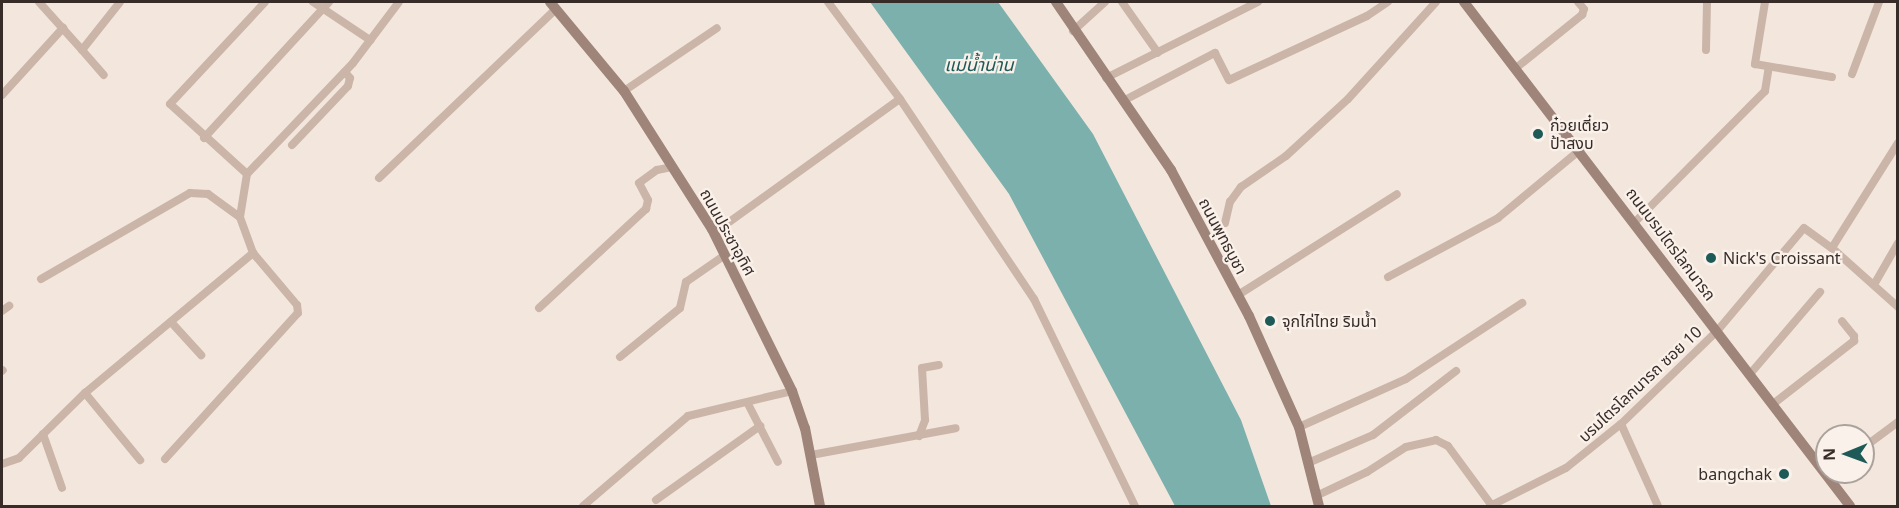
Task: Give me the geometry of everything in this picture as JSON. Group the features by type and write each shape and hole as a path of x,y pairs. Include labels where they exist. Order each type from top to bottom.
{"street":[{"path":"39,2 104,75"},
{"path":"82,51 120,2"},
{"path":"247,174 204,138 170,104 265,2"},
{"path":"313,2 370,40"},
{"path":"204,138 329,2"},
{"path":"165,459 298,313 297,304 253,253 240,217 247,174 345,72 399,2"},
{"path":"828,2 900,99 1034,299 1135,507"},
{"name":"ถนนพุทธบูชา","path":"1056,2 1171,170 1238,295 1299,427 1318,501"},
{"path":"1074,31 1105,2"},
{"path":"1122,2 1158,53"},
{"path":"1106,78 1258,2"},
{"path":"1123,101 1215,53 1229,80 1367,16 1388,2"},
{"path":"1225,223 1230,202 1241,187 1286,156 1348,99 1436,2"},
{"name":"ถนนบรมไตรโลกนารถ","path":"1464,2 1636,221 1750,374 1815,456"},
{"path":"1516,68 1582,15 1584,9 1578,2"},
{"path":"1706,50 1707,2"},
{"path":"1765,2 1755,64 1832,77"},
{"path":"1852,74 1879,2"},
{"path":"379,178 552,3"},
{"name":"ถนนประชาอุทิศ","path":"552,3 624,91 714,233 792,391 811,455 820,507"},
{"path":"2,94 63,28"},
{"path":"624,91 717,28"},
{"path":"1636,221 1765,91 1769,67"},
{"path":"292,145 348,86 350,78 345,72"},
{"path":"714,233 900,99"},
{"path":"1898,143 1832,248 1875,283 1898,307"},
{"path":"1388,277 1498,218 1580,150"},
{"path":"539,308 646,209 648,200 639,183 657,170 672,167"},
{"path":"41,279 190,193 208,194 240,217"},
{"path":"1238,295 1397,194"},
{"name":"บรมไตรโลกนารถ ซอย 10","path":"1491,506 1566,468 1621,424 1718,330 1804,228 1832,248"},
{"path":"1875,283 1898,243"},
{"path":"2,464 19,458 85,393 253,253"},
{"path":"620,357 680,308 686,282 725,255"},
{"path":"1750,374 1820,292"},
{"path":"1299,427 1406,379 1522,303"},
{"path":"1773,404 1854,341 1854,336 1842,321"},
{"path":"171,322 201,355"},
{"path":"919,436 925,420 922,368 939,364"},
{"path":"1308,463 1372,435 1456,371"},
{"path":"583,507 688,416 748,404 792,391"},
{"path":"85,393 140,460"},
{"path":"748,404 778,462"},
{"path":"1875,439 1898,422"},
{"path":"1621,424 1658,507"},
{"path":"656,500 760,426"},
{"path":"811,455 956,429"},
{"path":"43,434 62,488"},
{"path":"1318,501 1406,447 1436,440 1451,450 1491,506"},
{"name":"ถนนบรมไตรโลกนารถ","path":"1836,484 1850,507"}],"water":[{"name":"แม่น้ำน่าน","path":"870,2 998,2 1093,134 1241,420 1271,506 1175,506 1009,194"}],"place":[{"name":"ก๋วยเตี๋ยว ป้าสงบ","path":"1538,134"},
{"name":"Nick's Croissant","path":"1711,258"},
{"name":"จุกไก่ไทย ริมน้ำ","path":"1270,321"},
{"name":"bangchak","path":"1784,474"}]}
